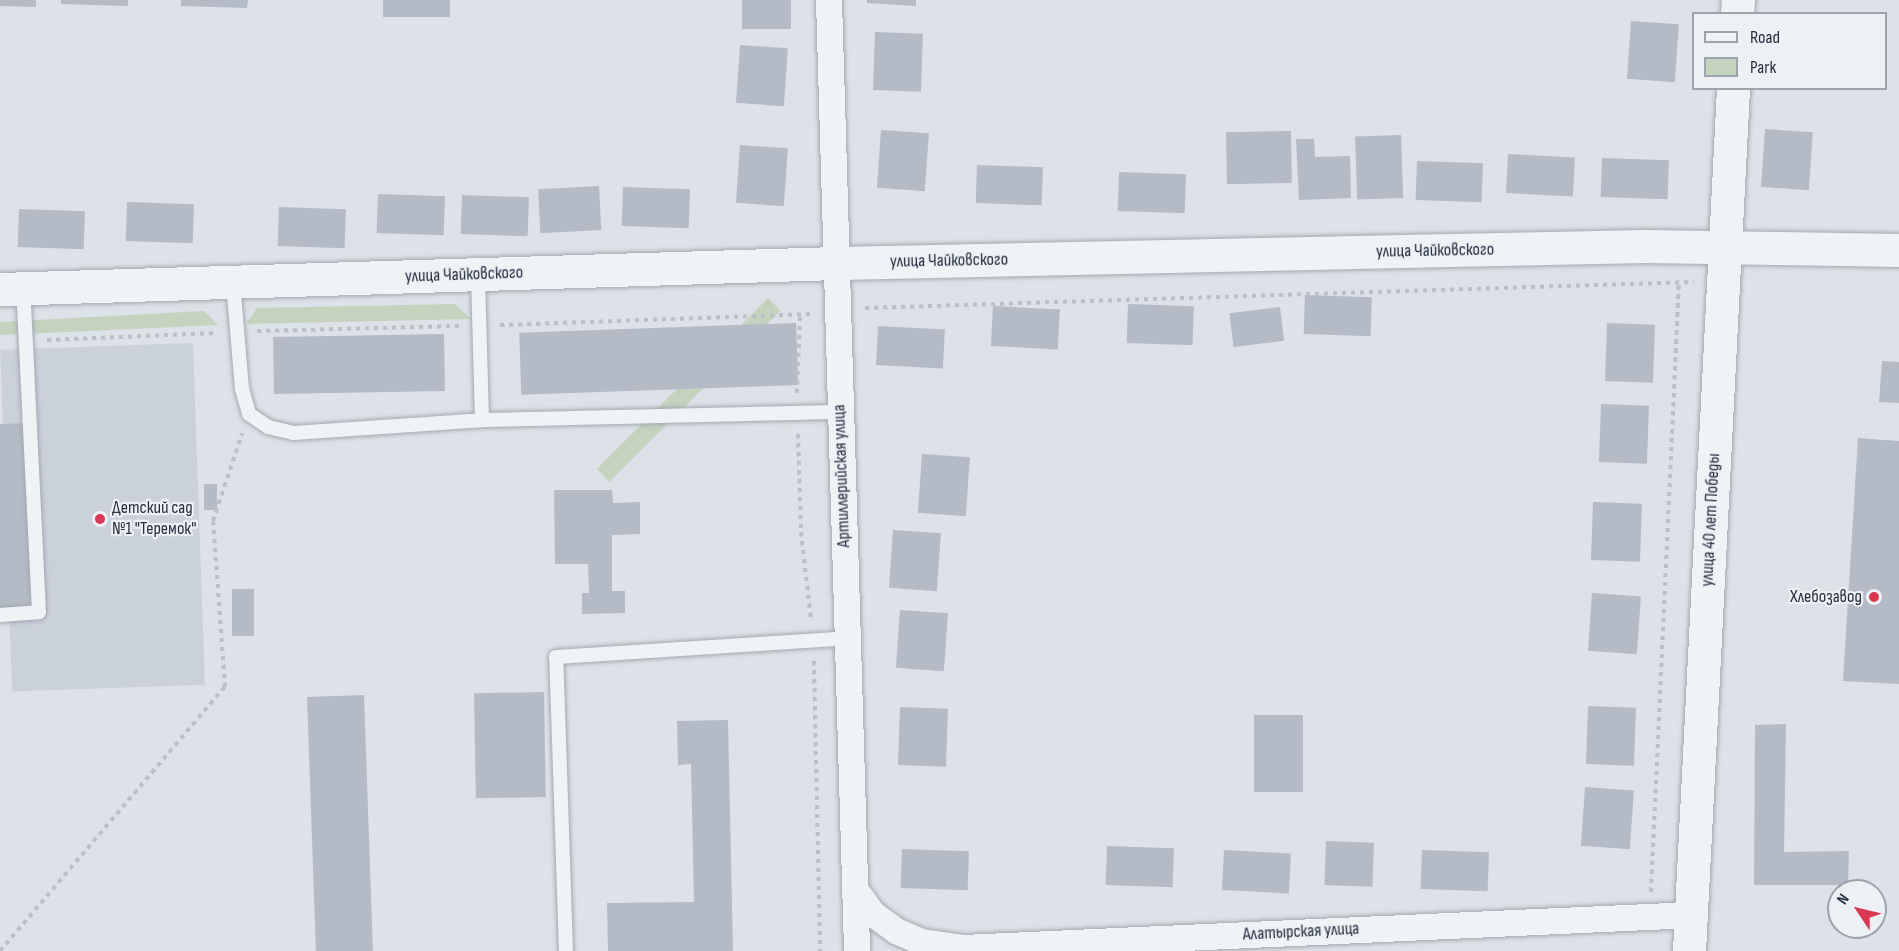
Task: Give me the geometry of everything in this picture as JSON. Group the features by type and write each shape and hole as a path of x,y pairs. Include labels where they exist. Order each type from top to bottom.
{"street":[{"name":"Артиллерийская улица","path":"829,0 838,263 839,412 857,892 857,951"},
{"name":"улица 40 лет Победы","path":"1689,951 1733,90"},
{"name":"улица Чайковского","path":"12,289 838,263 1724,247 1899,250"},
{"name":"Алатырская улица","path":"857,892 873,914 896,931 922,942 963,948 1692,915"}],"lane":[{"path":"478,274 482,420"},
{"path":"233,282 242,389 249,414 268,427 293,434 482,420 839,412"},
{"path":"0,615 39,612 12,289"},
{"path":"566,951 556,657 848,638"}],"path":[{"path":"1649,916 1679,281"},
{"path":"0,951 225,687 213,521 249,414"}],"shaded area":[{"name":"Детский сад №1 \"Теремок\"","path":"193,343 205,685 12,692 0,350"}],"green space":[{"path":"768,298 781,311 610,482 597,469"},
{"path":"455,304 471,319 246,324 257,308"},
{"path":"204,311 218,325 0,335 0,322"}],"building":[{"path":"0,0 36,0 36,7 0,6"},
{"path":"61,0 128,0 128,6 61,4"},
{"path":"181,0 248,0 247,8 181,6"},
{"path":"383,0 450,0 450,17 383,17"},
{"path":"742,0 791,0 791,29 742,29"},
{"path":"867,0 916,0 916,6 867,3"},
{"path":"1631,21 1679,24 1675,82 1627,79"},
{"path":"875,32 923,34 921,92 873,90"},
{"path":"740,45 788,48 784,106 736,103"},
{"path":"1765,129 1813,132 1809,190 1761,187"},
{"path":"881,130 929,133 925,191 877,188"},
{"path":"1291,131 1292,183 1227,184 1226,132"},
{"path":"1401,135 1403,198 1357,200 1355,137"},
{"path":"1296,139 1314,139 1315,157 1350,156 1351,198 1299,200"},
{"path":"740,145 788,148 784,206 736,203"},
{"path":"1508,154 1575,158 1573,196 1506,193"},
{"path":"1602,158 1669,160 1668,199 1601,197"},
{"path":"1417,161 1483,163 1482,202 1416,200"},
{"path":"977,165 1043,167 1042,205 976,203"},
{"path":"1119,172 1186,174 1185,213 1118,211"},
{"path":"599,186 601,230 540,233 538,189"},
{"path":"623,187 690,189 689,228 622,226"},
{"path":"378,194 445,196 444,235 377,233"},
{"path":"462,195 529,197 528,236 461,234"},
{"path":"127,202 194,204 193,243 126,241"},
{"path":"279,207 346,209 345,248 278,246"},
{"path":"19,209 85,211 84,249 18,247"},
{"path":"1305,295 1372,297 1371,336 1304,334"},
{"path":"1128,304 1194,306 1193,345 1127,343"},
{"path":"993,306 1060,310 1058,349 991,346"},
{"path":"1280,307 1284,341 1234,347 1229,313"},
{"path":"796,323 798,385 521,395 519,333"},
{"path":"1607,323 1655,325 1653,383 1605,381"},
{"path":"878,326 945,330 943,368 876,365"},
{"path":"444,334 445,391 274,394 273,337"},
{"path":"1882,361 1899,362 1899,403 1879,402"},
{"path":"1601,404 1649,406 1647,464 1599,462"},
{"path":"27,423 32,607 0,608 0,424"},
{"name":"Хлебозавод","path":"1858,438 1899,441 1899,684 1843,681"},
{"path":"922,454 970,457 966,516 918,513"},
{"path":"204,484 217,484 217,510 204,510"},
{"path":"554,490 612,490 613,503 640,502 640,534 612,535 612,591 625,591 625,613 582,614 582,593 589,593 588,564 555,564"},
{"path":"1593,502 1642,504 1640,562 1591,560"},
{"path":"893,530 941,533 937,591 889,588"},
{"path":"232,589 254,589 254,636 232,636"},
{"path":"1592,593 1641,596 1637,654 1588,651"},
{"path":"900,610 948,613 944,671 896,668"},
{"path":"544,692 546,797 476,798 474,693"},
{"path":"364,695 373,951 316,951 307,697"},
{"path":"1588,706 1636,708 1634,766 1586,764"},
{"path":"900,707 948,709 946,767 898,765"},
{"path":"1254,715 1303,715 1303,792 1254,792"},
{"path":"728,720 733,951 608,951 607,903 694,902 691,764 678,765 677,721"},
{"path":"1786,724 1784,852 1849,851 1848,879 1827,879 1827,885 1754,885 1755,725"},
{"path":"1585,787 1634,790 1630,849 1581,846"},
{"path":"1326,841 1374,843 1372,887 1324,885"},
{"path":"1107,846 1174,848 1173,887 1106,885"},
{"path":"902,849 969,851 968,890 901,888"},
{"path":"1224,850 1291,854 1289,893 1222,890"},
{"path":"1422,850 1489,852 1488,891 1421,889"}],"place":[{"name":"Детский сад №1 \"Теремок\"","path":"100,519"},
{"name":"Хлебозавод","path":"1874,597"}]}
